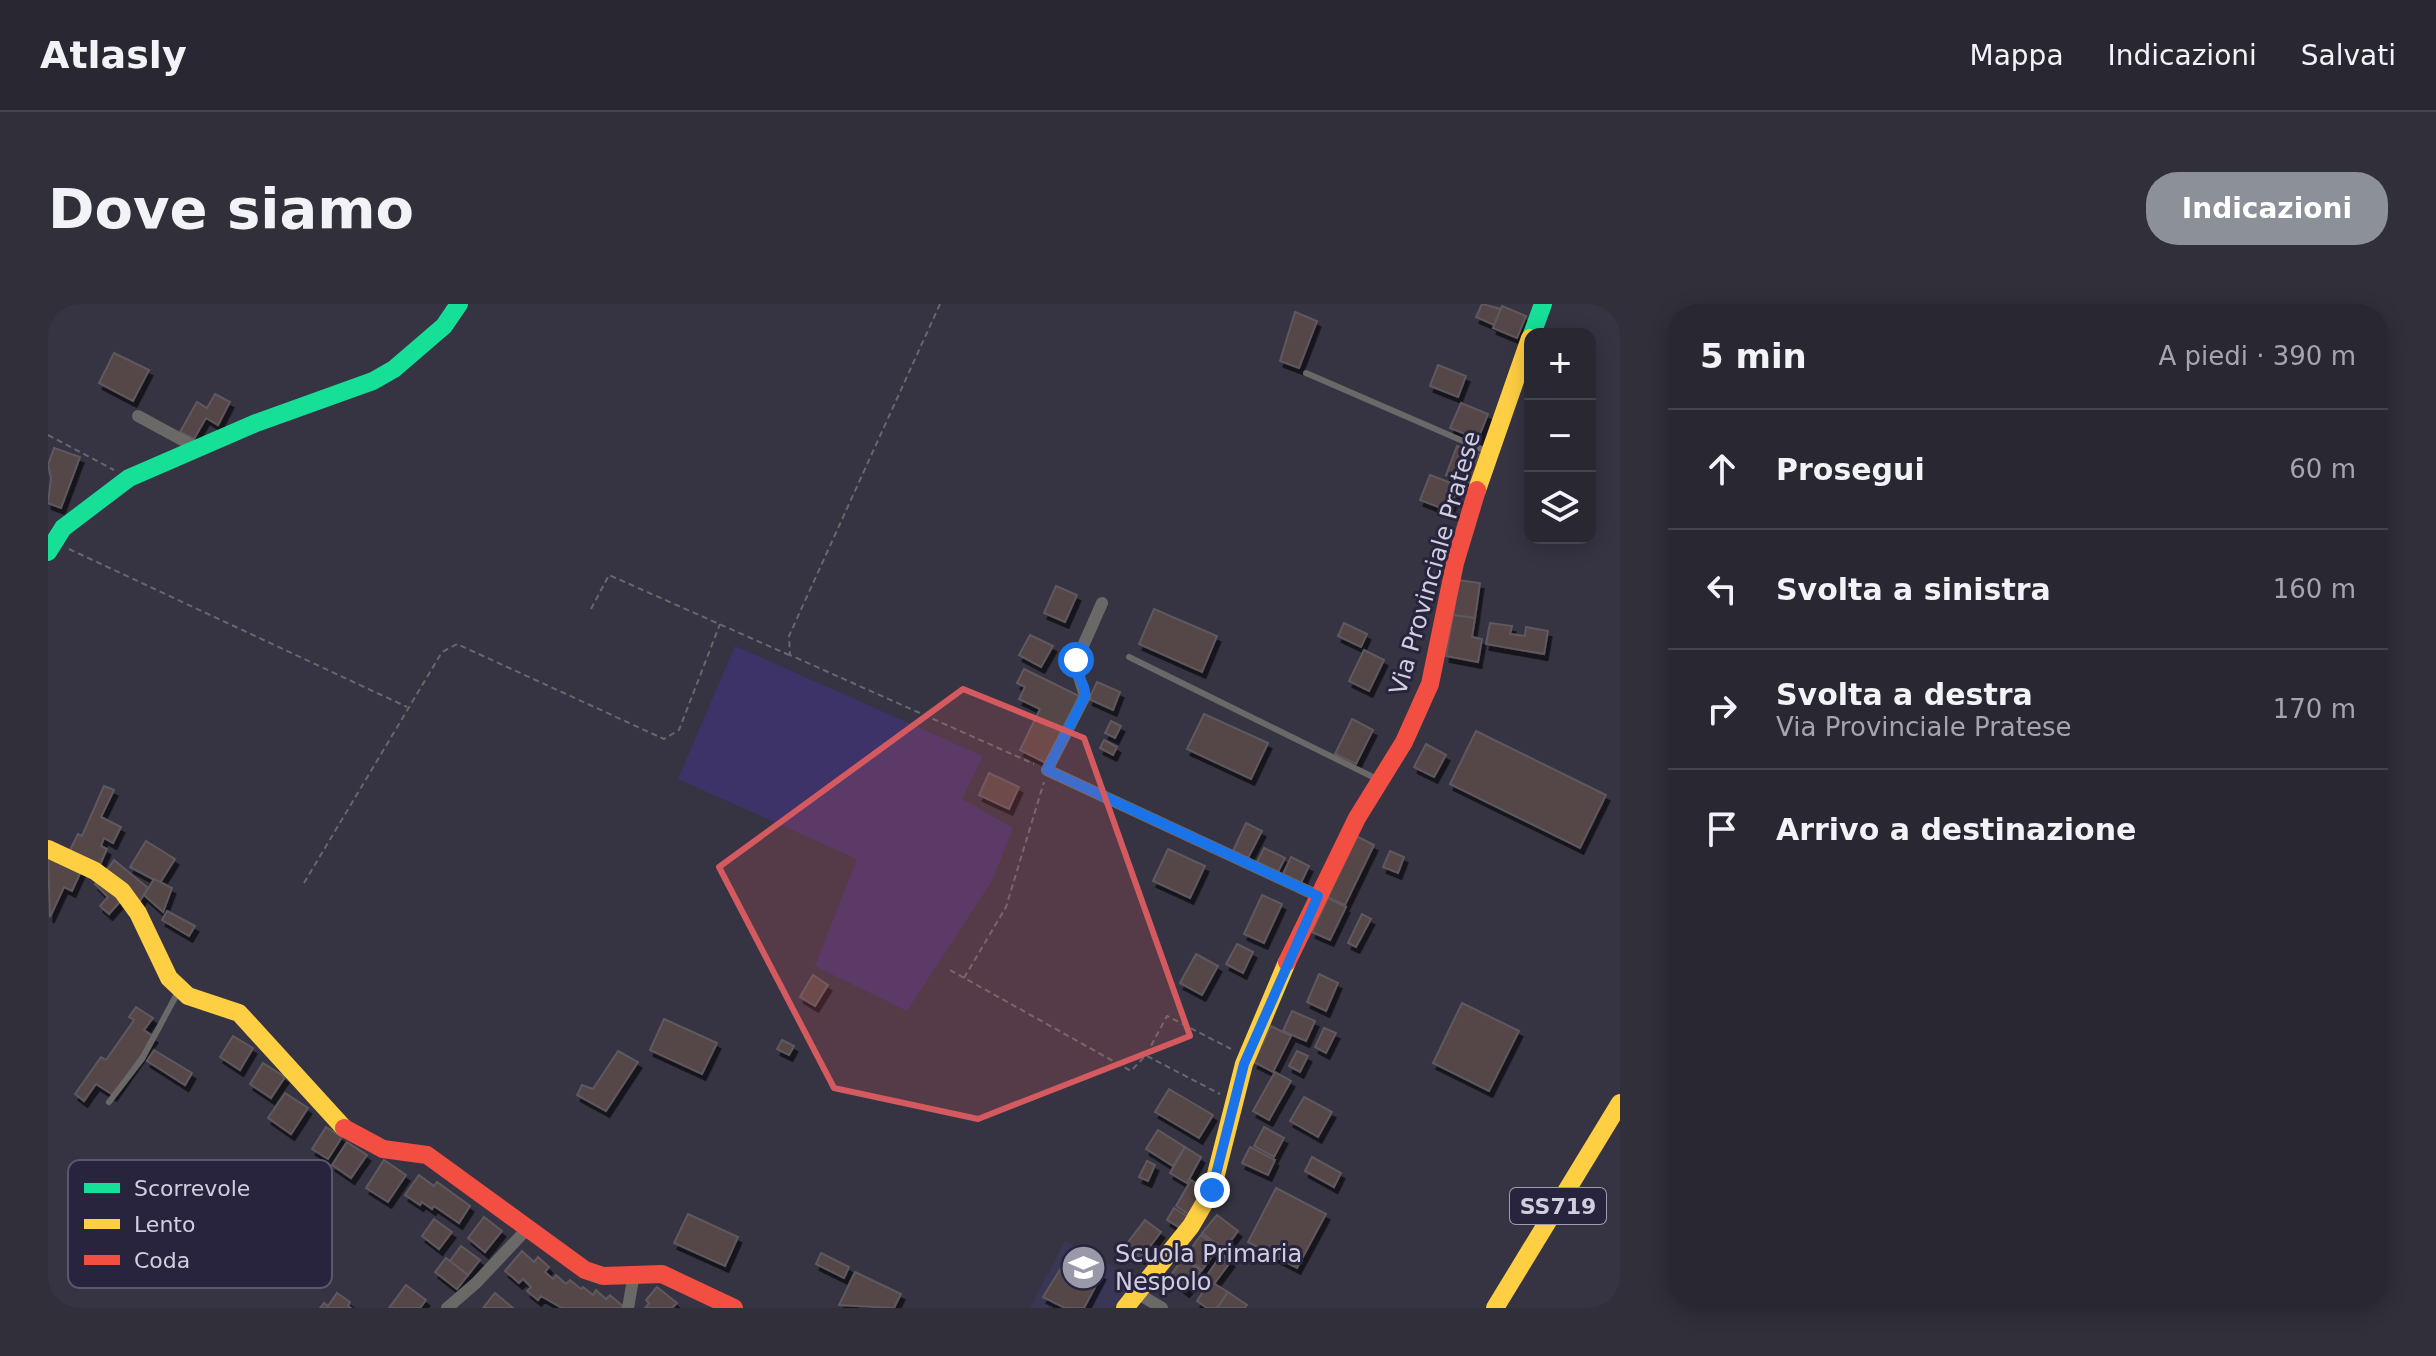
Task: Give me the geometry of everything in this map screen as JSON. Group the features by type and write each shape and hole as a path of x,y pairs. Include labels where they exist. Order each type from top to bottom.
{"street":[{"path":"50,547 68,524 103,501 129,478 256,423 385,375 444,326 459,304"},
{"name":"Via Provinciale Pratese","path":"1534,328 1543,304"},
{"name":"Via Provinciale Pratese","path":"1125,1308 1191,1226 1212,1190 1247,1057 1318,896 1357,818 1404,742 1430,684 1455,563 1489,452 1524,355"},
{"path":"138,416 199,449"},
{"path":"1102,603 1075,664 1085,696 1047,770 1318,896"},
{"path":"48,849 95,871 122,891 138,913 169,978 179,989 239,1013 342,1127 383,1149 427,1155 585,1270 603,1276 669,1275 729,1307"},
{"name":"SS719","path":"1495,1308 1620,1103"},
{"path":"447,1308 476,1283 527,1229"},
{"path":"628,1308 634,1274"},
{"path":"1137,1293 1162,1308"}],"lane":[{"path":"1306,373 1489,452"},
{"path":"1129,657 1381,780"},
{"path":"109,1102 142,1059 179,989"}],"path":[{"path":"790,655 789,636 940,304"},
{"path":"48,435 129,478"},
{"path":"50,547 408,708"},
{"path":"591,609 609,575 1047,770 1006,907 964,978"},
{"path":"304,883 442,652 457,644 664,739 679,730 720,624"},
{"path":"950,970 1131,1071 1146,1055 1167,1016 1247,1057"},
{"path":"1146,1055 1235,1102"}],"highlighted area":[{"path":"963,689 1084,738 1190,1036 978,1119 834,1088 719,867"}],"shaded area":[{"path":"735,646 983,756 962,799 1013,828 993,879 907,1011 815,966 857,859 678,779"},
{"name":"Scuola Primaria Nespolo","path":"1065,1241 1138,1279 1113,1308 1030,1308"}],"building":[{"path":"1482,304 1501,309 1494,325 1476,317"},
{"path":"1502,306 1526,316 1517,338 1493,328"},
{"path":"1295,312 1317,321 1299,368 1280,361"},
{"path":"114,353 149,370 133,401 99,383"},
{"path":"1438,365 1466,376 1458,397 1430,386"},
{"path":"215,394 230,402 218,425 206,418 194,439 180,432 197,402 207,408"},
{"path":"1461,403 1488,414 1478,439 1450,428"},
{"path":"1457,446 1481,455 1471,483 1446,475"},
{"path":"54,448 80,457 61,508 48,503 51,478 48,465"},
{"path":"1430,475 1459,486 1449,511 1420,500"},
{"path":"1458,580 1480,583 1475,618 1453,615"},
{"path":"1056,586 1077,595 1065,622 1044,613"},
{"path":"1154,609 1217,636 1202,672 1139,644"},
{"path":"1453,615 1475,618 1472,637 1482,639 1478,662 1446,656"},
{"path":"1344,623 1367,634 1361,647 1338,636"},
{"path":"1490,623 1512,626 1510,634 1525,636 1526,627 1548,631 1544,654 1486,644"},
{"path":"1030,635 1053,646 1041,667 1019,655"},
{"path":"1364,650 1384,660 1369,691 1349,681"},
{"path":"1024,669 1081,697 1048,764 1020,750 1040,709 1019,699 1025,687 1017,683"},
{"path":"1097,682 1120,692 1113,710 1089,699"},
{"path":"1204,714 1268,743 1251,779 1187,749"},
{"path":"1352,719 1373,730 1356,764 1335,754"},
{"path":"1111,721 1121,726 1115,738 1105,733"},
{"path":"1476,731 1606,795 1580,848 1450,784"},
{"path":"1104,740 1117,747 1113,755 1100,748"},
{"path":"1426,744 1446,755 1434,777 1414,767"},
{"path":"989,773 1019,787 1009,809 979,795"},
{"path":"104,786 114,790 101,817 121,827 113,843 104,838 101,846 107,849 99,867 69,852 78,834 82,836"},
{"path":"1246,823 1262,831 1247,860 1232,853"},
{"path":"1354,835 1374,845 1345,905 1325,896"},
{"path":"146,841 175,859 160,883 130,867"},
{"path":"1264,848 1285,858 1276,876 1255,866"},
{"path":"1168,849 1205,866 1190,898 1153,881"},
{"path":"1390,851 1404,857 1398,873 1383,867"},
{"path":"48,853 82,869 72,891 64,887 50,917"},
{"path":"1291,857 1309,866 1300,885 1282,876"},
{"path":"114,860 148,888 140,901 107,870"},
{"path":"102,878 124,897 109,914 100,906 108,897 95,884"},
{"path":"154,879 172,888 163,912 144,895"},
{"path":"1262,895 1282,904 1264,943 1244,934"},
{"path":"1328,898 1346,907 1330,940 1312,932"},
{"path":"167,911 195,926 189,936 162,920"},
{"path":"1362,914 1371,919 1356,947 1348,943"},
{"path":"1237,944 1253,952 1243,973 1226,964"},
{"path":"1196,954 1218,966 1202,995 1180,983"},
{"path":"1319,974 1338,983 1326,1011 1307,1002"},
{"path":"813,975 828,985 815,1006 800,997"},
{"path":"1462,1003 1519,1031 1489,1091 1433,1063"},
{"path":"136,1007 153,1018 144,1030 154,1037 113,1095 96,1084 84,1101 75,1094 101,1057 106,1060 134,1020 129,1017"},
{"path":"1292,1011 1315,1021 1306,1041 1283,1031"},
{"path":"664,1019 717,1043 702,1074 650,1050"},
{"path":"1271,1026 1291,1036 1273,1072 1254,1062"},
{"path":"1324,1028 1336,1033 1326,1053 1315,1047"},
{"path":"233,1036 253,1048 240,1070 220,1057"},
{"path":"782,1040 794,1046 789,1055 777,1049"},
{"path":"154,1050 192,1073 185,1085 147,1061"},
{"path":"618,1051 638,1062 606,1111 577,1095 582,1085 593,1089"},
{"path":"1297,1051 1308,1056 1300,1072 1289,1066"},
{"path":"263,1063 285,1077 271,1098 250,1084"},
{"path":"1275,1072 1291,1081 1269,1120 1253,1111"},
{"path":"1169,1089 1213,1115 1199,1138 1155,1112"},
{"path":"285,1093 308,1108 291,1134 268,1118"},
{"path":"1304,1097 1332,1112 1318,1137 1290,1121"},
{"path":"326,1127 342,1137 328,1159 312,1149"},
{"path":"1264,1127 1284,1138 1274,1157 1254,1146"},
{"path":"1158,1130 1185,1147 1173,1166 1146,1149"},
{"path":"347,1142 367,1155 351,1178 332,1165"},
{"path":"1185,1147 1201,1157 1187,1183 1170,1173"},
{"path":"1250,1147 1275,1160 1268,1175 1242,1163"},
{"path":"1312,1157 1341,1173 1334,1187 1305,1171"},
{"path":"384,1160 406,1175 388,1202 366,1188"},
{"path":"1147,1161 1155,1165 1148,1181 1139,1177"},
{"path":"419,1175 434,1186 437,1182 470,1206 459,1223 434,1206 432,1209 422,1202 420,1205 405,1195"},
{"path":"1191,1180 1206,1189 1190,1215 1176,1206"},
{"path":"1276,1188 1326,1214 1297,1268 1248,1242"},
{"path":"1174,1208 1189,1217 1182,1229 1167,1220"},
{"path":"688,1214 738,1237 725,1266 674,1243"},
{"path":"1217,1215 1238,1231 1224,1250 1202,1233"},
{"path":"484,1217 502,1231 485,1252 468,1238"},
{"path":"434,1219 452,1232 439,1249 422,1236"},
{"path":"1145,1220 1161,1232 1141,1258 1125,1246"},
{"path":"1201,1235 1218,1248 1202,1270 1185,1257"},
{"path":"461,1246 480,1260 468,1275 450,1261"},
{"path":"522,1251 534,1262 538,1257 549,1267 545,1272 553,1279 556,1275 566,1284 570,1280 593,1295 596,1290 606,1299 610,1295 625,1308 562,1308 541,1296 538,1300 527,1291 531,1287 523,1279 519,1283 505,1271"},
{"path":"821,1253 849,1267 844,1278 816,1264"},
{"path":"1222,1254 1231,1261 1214,1284 1205,1278"},
{"path":"1068,1257 1102,1274 1084,1308 1065,1308 1043,1297"},
{"path":"446,1258 468,1275 457,1289 435,1272"},
{"path":"1183,1258 1201,1271 1186,1291 1169,1278"},
{"path":"855,1272 901,1294 894,1308 839,1305"},
{"path":"1210,1281 1228,1292 1217,1308 1207,1308 1197,1301"},
{"path":"406,1285 426,1300 420,1308 389,1308"},
{"path":"657,1287 677,1303 672,1308 645,1308 649,1303 646,1300"},
{"path":"1228,1292 1247,1305 1245,1308 1217,1308"},
{"path":"337,1293 350,1302 348,1306 351,1308 320,1308 324,1303 328,1306"},
{"path":"495,1293 513,1308 483,1308"}],"traffic: fast":[{"path":"48,552 63,528 129,478 256,423 373,381 394,369 444,326 459,304"},
{"path":"1534,328 1543,304"}],"traffic: slow":[{"path":"1477,490 1524,355"},
{"path":"48,849 95,871 122,891 138,913 169,978 188,996 239,1013 344,1128"},
{"path":"1125,1308 1191,1226 1212,1190 1244,1064 1287,962"},
{"path":"1495,1308 1620,1103"}],"traffic: jam":[{"path":"1287,962 1357,818 1404,742 1430,684 1455,563 1477,490"},
{"path":"344,1128 383,1149 427,1155 585,1270 603,1276 662,1274 734,1308"}],"place":[{"name":"Scuola Primaria Nespolo","path":"1084,1268"}],"route":[{"path":"1076,660 1074,667 1086,691 1085,696 1047,770 1318,896 1267,1004 1244,1064 1212,1190"}]}
